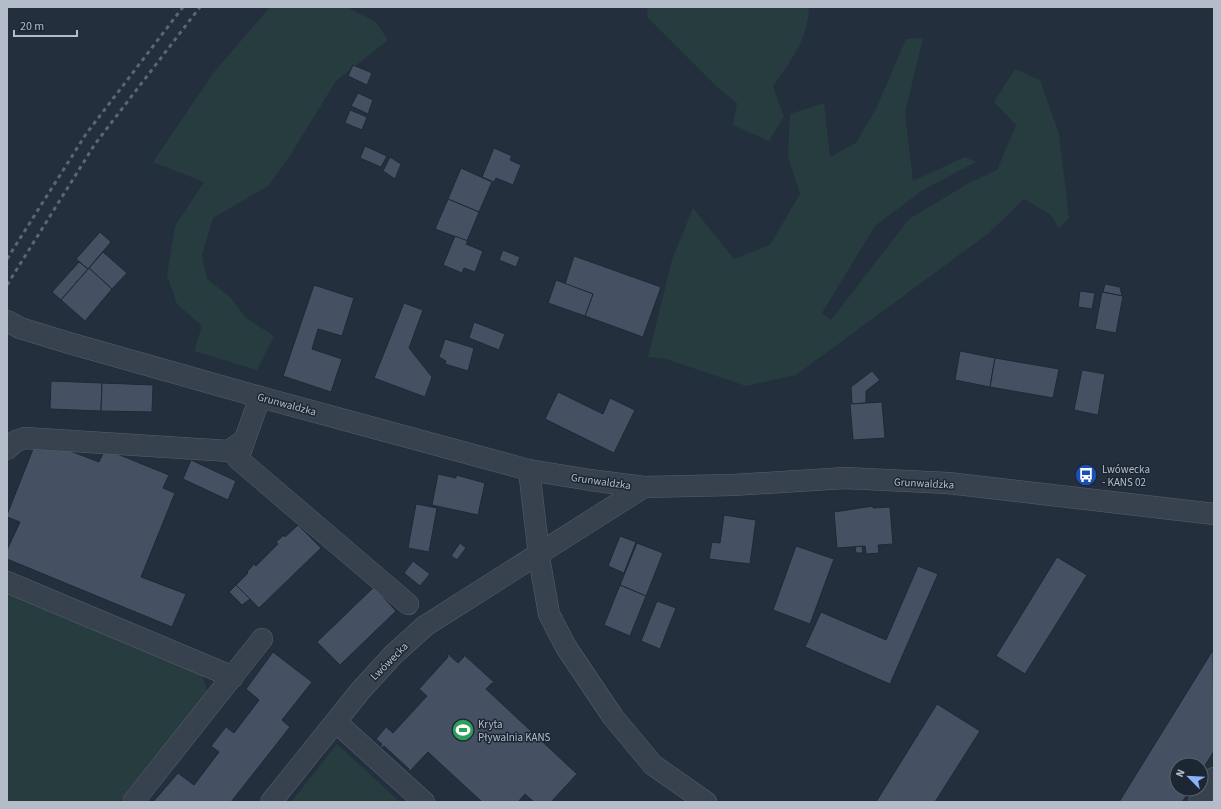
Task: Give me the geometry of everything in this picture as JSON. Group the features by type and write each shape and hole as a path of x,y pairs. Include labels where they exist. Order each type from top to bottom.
{"street":[{"name":"Grunwaldzka","path":"7,321 20,328 69,343 260,397 529,470 644,487 726,485 845,478 948,483 1214,514"},
{"path":"260,397 243,441 238,459 408,604"},
{"path":"7,449 16,441 25,438 229,451 243,441"},
{"path":"529,470 539,556 549,614 566,647 613,717 653,765 706,802"},
{"name":"Lwówecka","path":"271,802 361,690 393,655 426,626 539,556 644,487"},
{"path":"7,582 233,677"},
{"path":"133,802 262,639"},
{"path":"336,722 424,802"},
{"path":"1200,802 1214,778"}],"green space":[{"path":"270,7 347,7 376,22 388,40 336,81 291,154 268,186 213,218 202,255 207,279 230,297 245,317 274,336 257,370 194,351 202,326 177,304 167,276 175,226 204,182 153,162 214,72"},
{"path":"647,7 809,7 808,19 802,40 773,86 784,117 769,141 733,125 737,103 717,87 648,18"},
{"path":"923,38 905,113 913,181 965,157 976,162 923,190 875,226 822,313 831,320 909,219 969,183 997,170 1016,125 994,102 1015,69 1040,80 1059,134 1069,218 1059,228 1051,215 1024,199 989,233 796,375 746,386 666,359 648,357 672,260 693,208 734,259 770,245 800,194 788,157 790,114 824,103 830,157 856,143 876,109 906,39"},
{"path":"7,594 202,674 208,693 119,802 7,802"},
{"path":"337,744 400,802 291,802"}],"building":[{"path":"353,65 372,73 367,85 348,76"},
{"path":"358,93 373,100 368,114 351,106"},
{"path":"350,110 367,117 362,130 345,123"},
{"path":"365,146 387,156 381,167 360,158"},
{"path":"494,148 512,156 510,160 521,165 513,185 496,178 494,182 482,177"},
{"path":"390,157 401,164 395,179 383,171"},
{"path":"461,168 492,182 479,212 448,199"},
{"path":"448,199 479,212 467,241 435,229"},
{"path":"100,232 111,242 88,269 76,259"},
{"path":"455,236 468,241 466,244 483,251 475,272 464,268 462,273 443,265"},
{"path":"503,250 520,257 516,267 499,260"},
{"path":"103,252 127,273 112,289 89,268"},
{"path":"574,256 661,287 643,337 585,316 593,294 565,284"},
{"path":"79,262 88,269 61,300 52,292"},
{"path":"89,268 112,289 85,321 61,300"},
{"path":"556,280 593,294 585,316 548,303"},
{"path":"1105,284 1120,287 1122,296 1103,292"},
{"path":"314,285 354,298 342,336 318,329 312,349 342,359 331,392 283,376"},
{"path":"1080,291 1095,293 1092,309 1078,307"},
{"path":"1102,292 1123,296 1116,333 1095,329"},
{"path":"404,303 423,310 409,348 432,377 425,397 374,378"},
{"path":"474,322 505,334 499,350 469,338"},
{"path":"445,339 474,348 468,371 445,364 446,361 439,357"},
{"path":"960,351 995,358 990,387 955,380"},
{"path":"995,358 1059,369 1053,398 990,387"},
{"path":"1082,370 1105,374 1098,415 1074,410"},
{"path":"872,371 880,380 866,391 866,403 852,404 851,387"},
{"path":"51,381 102,383 101,411 50,409"},
{"path":"102,383 153,385 152,412 101,411"},
{"path":"558,392 603,414 610,398 635,410 614,453 545,419"},
{"path":"882,402 885,438 853,440 850,404"},
{"path":"35,444 57,446 99,462 105,449 169,475 163,488 175,493 141,577 186,594 172,627 7,559 7,550 20,522 7,517 7,515"},
{"path":"191,460 236,481 228,500 183,479"},
{"path":"438,474 456,478 456,475 485,483 478,515 432,505"},
{"path":"416,504 437,508 429,552 408,548"},
{"path":"873,506 873,508 890,507 893,544 878,545 879,553 866,554 865,546 837,548 834,512"},
{"path":"724,515 756,520 750,564 709,559 712,542 720,543"},
{"path":"298,525 321,548 259,608 236,585 248,573 247,572 254,564 256,566 278,544 276,542 284,535 285,537"},
{"path":"620,536 636,542 624,573 608,566"},
{"path":"460,543 466,548 457,560 451,556"},
{"path":"637,543 663,553 646,596 620,585"},
{"path":"796,546 834,559 810,624 773,610"},
{"path":"862,546 863,553 856,553 855,547"},
{"path":"1057,557 1087,575 1025,674 996,656"},
{"path":"413,561 430,574 420,586 404,573"},
{"path":"918,566 938,574 890,684 805,647 821,612 886,640"},
{"path":"236,585 250,599 242,605 229,592"},
{"path":"620,585 646,596 630,636 604,625"},
{"path":"374,587 396,611 340,665 317,642"},
{"path":"657,601 676,608 660,649 641,641"},
{"path":"1213,650 1214,751 1209,759 1209,757 1169,757 1169,797 1185,797 1182,802 1119,802"},
{"path":"273,652 312,682 282,720 290,727 231,802 153,802 178,773 194,785 219,752 211,746 226,727 234,733 259,700 246,689"},
{"name":"Kryta Pływalnia KANS","path":"447,653 458,663 464,657 463,654 495,683 492,683 486,689 577,774 551,802 534,802 525,794 518,802 482,802 428,752 408,773 409,769 384,746 381,748 380,747 382,744 376,739 386,727 393,733 427,696 419,689 448,657"},
{"path":"937,704 980,731 935,802 876,802"}],"railway":[{"path":"7,259 86,134 183,7"},
{"path":"7,285 95,144 200,7"}],"place":[{"name":"Lwówecka - KANS 02","path":"1086,475"},
{"name":"Kryta Pływalnia KANS","path":"463,730"}]}
